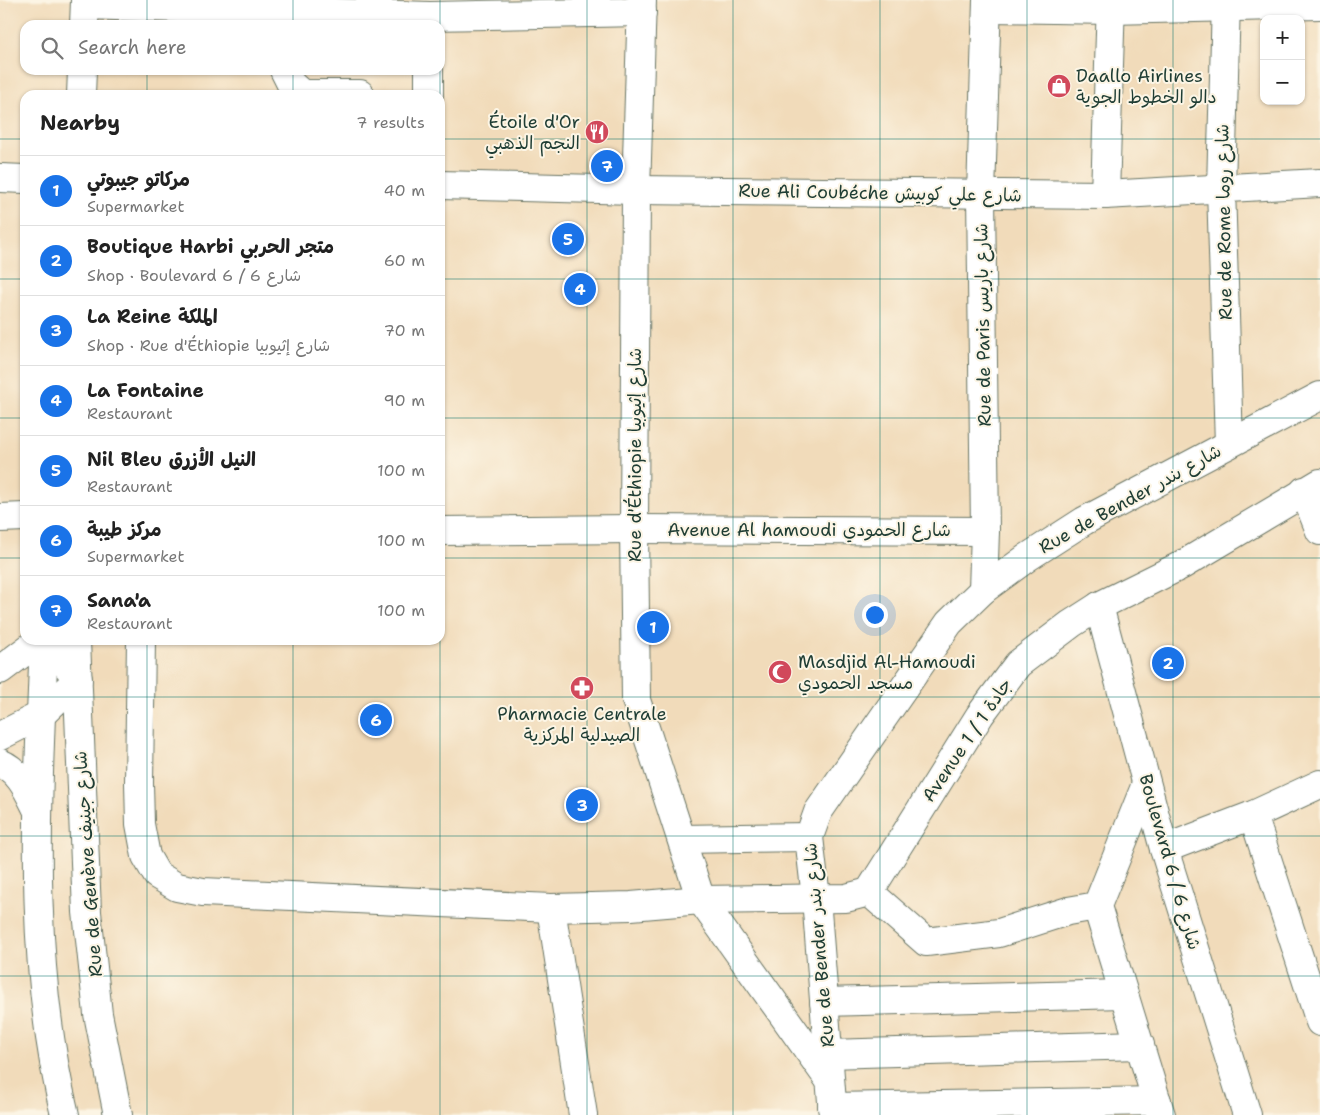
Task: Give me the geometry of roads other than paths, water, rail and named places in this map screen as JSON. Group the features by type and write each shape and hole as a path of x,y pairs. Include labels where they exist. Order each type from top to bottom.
{"street":[{"path":"987,4 1320,5"},
{"name":"Rue de Paris شارع باريس","path":"983,590 985,531 982,194 987,4"},
{"name":"Rue de Rome شارع روما","path":"1225,4 1221,188 1229,444"},
{"path":"1105,195 1111,5"},
{"path":"85,10 284,18 642,6"},
{"name":"Rue d'Éthiopie شارع إثيوبيا","path":"642,6 636,190 634,530 636,700 701,900 832,1101"},
{"path":"81,90 82,75"},
{"path":"287,75 298,90"},
{"path":"429,75 429,90"},
{"path":"0,178 20,179"},
{"name":"Rue Ali Coubéche شارع علي كوبيش","path":"445,185 636,190 1105,195 1320,183"},
{"name":"Rue de Bender شارع بندر","path":"832,1101 816,898 809,837 818,812 949,623 983,590 1028,557 1084,521 1320,396"},
{"path":"1312,487 1320,530"},
{"name":"Avenue 1 / جادة 1","path":"869,892 980,715 1018,664 1071,624 1099,606 1182,564 1312,487"},
{"path":"0,518 20,517"},
{"name":"Avenue Al hamoudi شارع الحمودي","path":"445,531 985,531"},
{"name":"Boulevard 6 / شارع 6","path":"1099,606 1164,849 1247,1115"},
{"path":"0,670 36,645"},
{"path":"43,645 37,810 42,977 56,1077 65,1115"},
{"path":"0,736 41,715 78,679 47,645"},
{"name":"Rue de Genève شارع جينيف","path":"76,645 87,912 98,1014 118,1115"},
{"path":"141,645 140,824 146,856 157,875 177,887 203,892 551,908 631,906 701,900 846,898 869,892 926,942 999,933 1068,911 1098,906"},
{"path":"0,763 6,765 18,775 37,810"},
{"path":"832,1101 1159,1108 1123,994 1098,906 1146,784"},
{"path":"1164,849 1253,815 1320,784"},
{"path":"1253,815 1320,1022"},
{"path":"682,839 809,837"},
{"path":"551,908 583,1115"},
{"path":"824,1002 1123,994"},
{"path":"829,1054 1140,1045"}],"place":[{"name":"Daallo Airlines دالو الخطوط الجوية","path":"1059,86"},
{"name":"Étoile d'Or النجم الذهبي","path":"597,132"},
{"name":"Sana'a","path":"607,166"},
{"name":"Nil Bleu النيل الأزرق","path":"568,239"},
{"name":"La Fontaine","path":"580,289"},
{"name":"مركاتو جيبوتي","path":"653,627"},
{"name":"Boutique Harbi متجر الحربي","path":"1168,663"},
{"name":"Masdjid Al-Hamoudi مسجد الحمودي","path":"780,672"},
{"name":"Pharmacie Centrale الصيدلية المركزية","path":"582,688"},
{"name":"مركز طيبة","path":"376,720"},
{"name":"La Reine الملكة","path":"582,805"}]}
